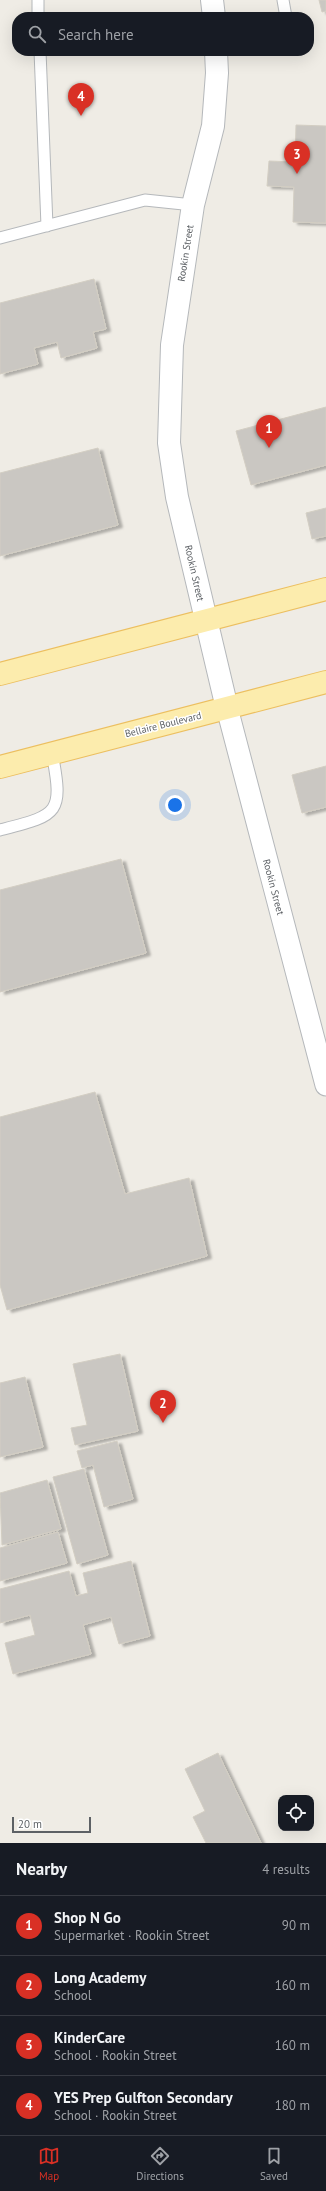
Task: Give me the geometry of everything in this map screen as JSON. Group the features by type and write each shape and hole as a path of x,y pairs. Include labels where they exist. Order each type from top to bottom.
{"main road":[{"path":"0,674 326,589"},
{"name":"Bellaire Boulevard","path":"0,767 326,682"}],"street":[{"path":"212,0 213,12"},
{"name":"Rookin Street","path":"216,56 217,74 213,126 193,205 172,345 168,443 177,497 227,708 325,1078"}],"lane":[{"path":"38,0 38,12"},
{"path":"284,0 285,12"},
{"path":"40,56 47,226"},
{"path":"0,238 144,200 193,205"},
{"path":"0,830 46,816 55,806 58,788 52,753"}],"building":[{"path":"319,0 326,0 326,11 322,12"},
{"path":"296,125 326,126 326,223 293,222 294,187 267,186 269,161 295,162"},
{"path":"94,279 106,329 93,332 97,348 61,358 57,342 34,348 38,364 0,374 0,303"},
{"path":"326,407 326,465 251,485 236,431"},
{"path":"98,448 118,525 0,556 0,473"},
{"path":"326,508 326,536 312,539 306,513"},
{"path":"326,766 326,807 302,813 292,775"},
{"path":"121,859 146,953 0,992 0,890"},
{"path":"95,1092 125,1194 189,1178 207,1256 7,1310 0,1285 0,1117"},
{"path":"120,1354 138,1431 75,1445 71,1428 87,1425 73,1364"},
{"path":"25,1377 43,1447 0,1457 0,1383"},
{"path":"117,1441 133,1499 104,1507 93,1465 82,1468 77,1451"},
{"path":"84,1469 108,1555 77,1564 53,1477"},
{"path":"47,1480 61,1529 2,1545 0,1493"},
{"path":"58,1532 67,1563 0,1581 0,1548"},
{"path":"131,1561 150,1636 119,1644 111,1617 83,1625 91,1654 13,1674 5,1643 35,1635 30,1615 0,1623 0,1589 69,1571 76,1596 88,1593 83,1573"},
{"path":"218,1753 261,1843 206,1843 193,1817 205,1811 185,1769"}],"place":[{"name":"YES Prep Gulfton Secondary","path":"81,116"},
{"name":"KinderCare","path":"297,174"},
{"name":"Shop N Go","path":"269,448"},
{"name":"Long Academy","path":"163,1423"}]}
